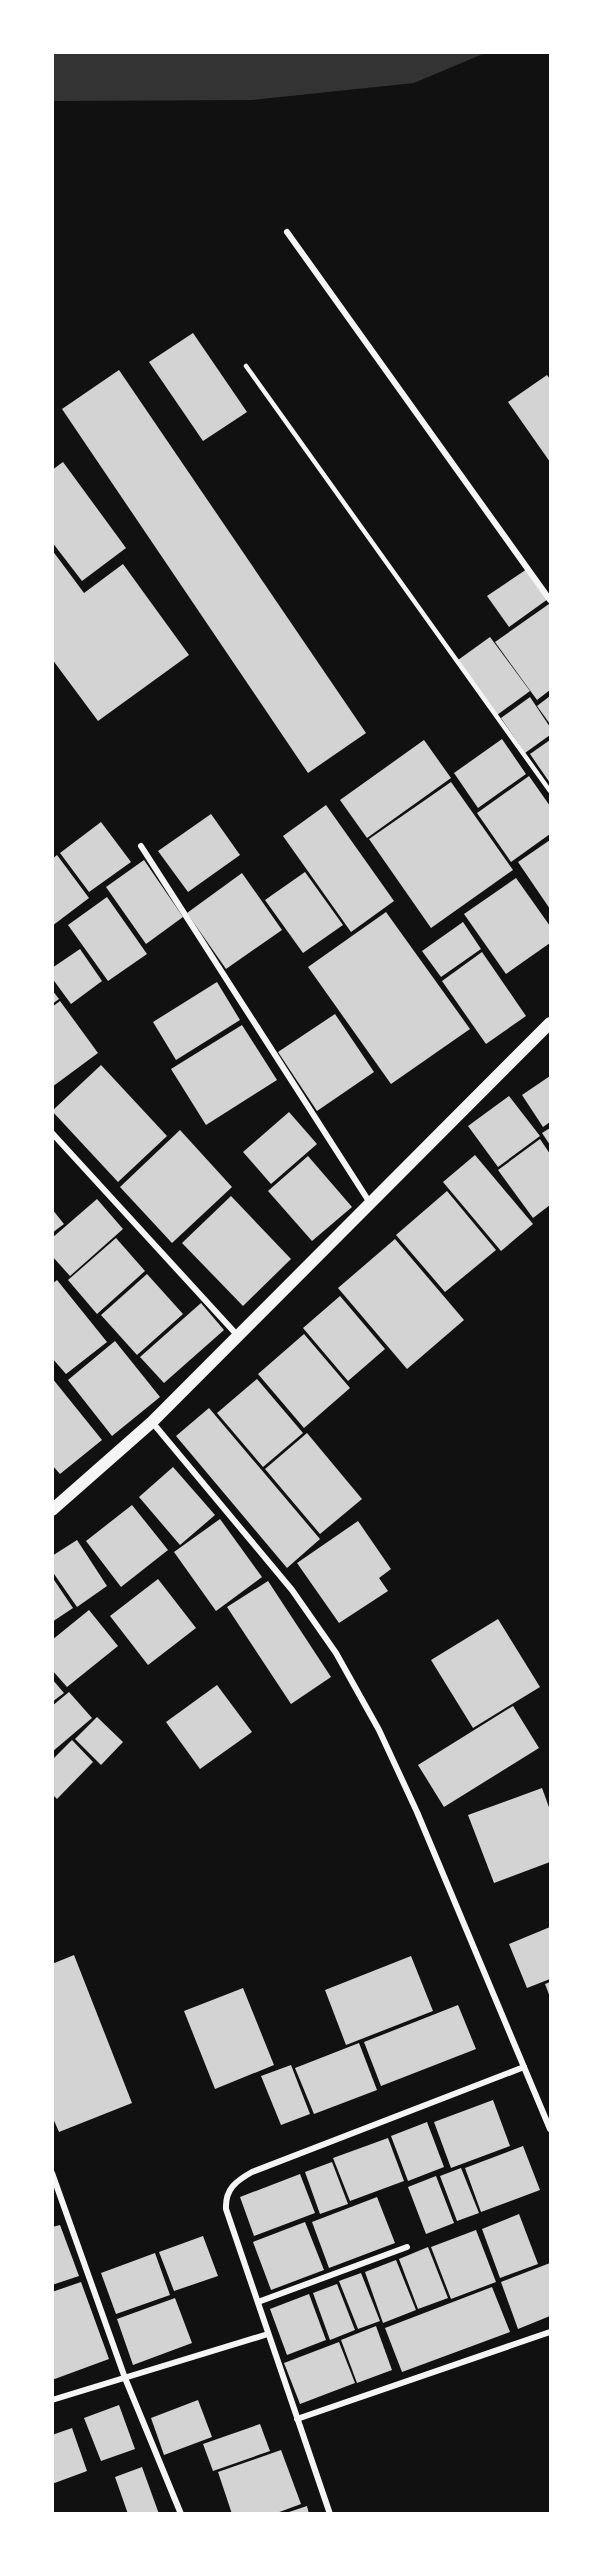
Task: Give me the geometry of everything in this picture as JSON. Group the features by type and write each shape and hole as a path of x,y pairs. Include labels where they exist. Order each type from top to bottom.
{"main road":[{"path":"52,1510 152,1422 550,1023"}],"street":[{"path":"287,232 550,600"},
{"path":"141,846 370,1203"},
{"path":"52,1133 238,1336"},
{"path":"152,1422 292,1590 336,1653 379,1730 417,1812 550,2129"},
{"path":"330,2514 225,2209 225,2197 231,2187 252,2172 524,2067"},
{"path":"52,2173 125,2379 181,2514"},
{"path":"258,2302 407,2247"},
{"path":"297,2419 550,2332"},
{"path":"52,2400 268,2334"}],"lane":[{"path":"246,366 550,790"}],"shaded area":[{"path":"53,52 485,53 414,83 251,100 53,101"}],"building":[{"path":"193,333 247,412 203,441 149,362"},
{"path":"119,370 366,733 308,773 62,409"},
{"path":"547,375 550,379 550,462 508,402"},
{"path":"63,462 126,548 82,581 52,542 52,470"},
{"path":"52,550 84,593 123,564 189,655 98,721 52,659"},
{"path":"527,569 548,599 509,627 487,596"},
{"path":"549,604 550,690 537,700 495,642"},
{"path":"490,637 530,691 497,715 458,660"},
{"path":"550,696 550,724 537,706"},
{"path":"530,697 550,727 550,735 525,753 501,718"},
{"path":"502,739 526,774 478,808 454,773"},
{"path":"424,740 451,778 367,838 340,800"},
{"path":"550,740 550,783 530,754"},
{"path":"529,776 550,806 550,834 511,862 477,813"},
{"path":"451,782 513,870 431,928 369,839"},
{"path":"326,805 394,901 351,932 283,836"},
{"path":"211,814 240,855 188,892 158,851"},
{"path":"101,822 131,862 89,892 60,853"},
{"path":"550,840 550,909 518,862"},
{"path":"57,855 89,898 52,926 52,859"},
{"path":"144,860 183,917 146,944 106,887"},
{"path":"305,872 343,925 303,953 265,900"},
{"path":"242,873 282,930 226,969 187,913"},
{"path":"516,878 550,926 550,943 506,974 464,914"},
{"path":"107,897 147,954 108,981 68,925"},
{"path":"386,912 470,1029 391,1084 308,967"},
{"path":"463,922 481,949 441,977 422,951"},
{"path":"80,949 102,981 71,1004 52,978 52,968"},
{"path":"482,952 526,1016 486,1044 442,981"},
{"path":"217,982 240,1020 176,1060 153,1022"},
{"path":"52,990 59,999 52,1004"},
{"path":"60,1001 98,1053 52,1087 52,1007"},
{"path":"335,1014 374,1072 317,1111 278,1052"},
{"path":"242,1025 277,1080 206,1125 171,1069"},
{"path":"101,1065 167,1136 118,1182 52,1111"},
{"path":"550,1076 550,1122 543,1127 522,1095"},
{"path":"509,1096 540,1136 498,1167 468,1126"},
{"path":"289,1112 317,1144 271,1184 243,1152"},
{"path":"550,1128 550,1145 542,1133"},
{"path":"180,1130 232,1187 172,1243 120,1187"},
{"path":"540,1139 550,1154 550,1205 533,1218 498,1170"},
{"path":"475,1155 533,1224 501,1251 443,1182"},
{"path":"308,1156 352,1207 312,1241 268,1191"},
{"path":"447,1191 496,1250 445,1292 396,1235"},
{"path":"231,1196 291,1259 243,1306 182,1243"},
{"path":"97,1199 123,1229 70,1276 52,1256 52,1238"},
{"path":"52,1209 64,1224 52,1233"},
{"path":"116,1238 145,1271 97,1314 68,1280"},
{"path":"395,1239 464,1320 407,1369 338,1288"},
{"path":"147,1274 183,1314 137,1355 101,1315"},
{"path":"57,1280 107,1342 66,1374 52,1358 52,1284"},
{"path":"340,1296 385,1349 348,1381 303,1328"},
{"path":"201,1303 224,1330 164,1383 140,1357"},
{"path":"304,1334 350,1388 304,1428 258,1374"},
{"path":"115,1341 160,1397 112,1436 68,1380"},
{"path":"52,1378 102,1440 60,1474 52,1465"},
{"path":"257,1379 303,1433 263,1467 217,1413"},
{"path":"209,1408 320,1539 287,1568 176,1436"},
{"path":"307,1433 362,1499 320,1534 265,1469"},
{"path":"173,1467 215,1515 180,1545 139,1497"},
{"path":"132,1505 168,1550 121,1587 86,1541"},
{"path":"220,1519 262,1577 216,1611 174,1552"},
{"path":"358,1521 391,1569 379,1578 388,1591 339,1623 297,1563"},
{"path":"77,1540 107,1586 77,1607 52,1571 52,1556"},
{"path":"52,1577 73,1608 52,1622"},
{"path":"158,1579 196,1628 148,1665 110,1616"},
{"path":"268,1581 331,1677 291,1704 227,1607"},
{"path":"89,1610 118,1646 67,1687 52,1670 52,1640"},
{"path":"498,1619 540,1687 473,1728 431,1660"},
{"path":"52,1679 64,1693 52,1702"},
{"path":"217,1685 252,1732 200,1769 166,1722"},
{"path":"69,1692 92,1718 52,1752 52,1706"},
{"path":"513,1706 539,1748 444,1807 418,1765"},
{"path":"97,1717 123,1742 101,1765 75,1739"},
{"path":"72,1740 93,1762 57,1799 52,1794 52,1760"},
{"path":"542,1788 550,1810 550,1862 494,1883 468,1815"},
{"path":"550,1927 550,1979 527,1988 509,1944"},
{"path":"74,1955 132,2103 59,2132 52,2116 52,1964"},
{"path":"411,1956 433,2011 346,2045 325,1990"},
{"path":"550,1982 550,1997 545,1984"},
{"path":"243,1988 274,2065 215,2089 184,2011"},
{"path":"458,2005 476,2049 381,2086 364,2042"},
{"path":"359,2043 377,2090 314,2114 295,2068"},
{"path":"291,2065 310,2114 281,2125 261,2076"},
{"path":"493,2100 510,2146 451,2168 434,2122"},
{"path":"427,2122 444,2167 408,2181 391,2136"},
{"path":"388,2138 404,2181 350,2201 333,2158"},
{"path":"523,2146 540,2190 481,2212 465,2168"},
{"path":"332,2162 348,2204 320,2214 305,2172"},
{"path":"461,2168 479,2213 457,2221 440,2176"},
{"path":"300,2174 315,2213 254,2236 240,2197"},
{"path":"436,2176 454,2223 426,2234 408,2187"},
{"path":"377,2197 395,2243 329,2268 312,2222"},
{"path":"519,2214 538,2264 500,2278 482,2229"},
{"path":"305,2222 324,2270 271,2290 253,2242"},
{"path":"60,2225 79,2276 52,2285 52,2227"},
{"path":"476,2230 496,2282 451,2299 431,2247"},
{"path":"203,2236 218,2276 174,2291 159,2252"},
{"path":"428,2247 448,2298 418,2309 399,2259"},
{"path":"155,2253 170,2295 116,2314 101,2273"},
{"path":"396,2260 416,2310 383,2323 365,2272"},
{"path":"550,2263 550,2316 518,2329 501,2282"},
{"path":"361,2273 380,2321 358,2329 339,2281"},
{"path":"81,2282 109,2359 52,2380 52,2292"},
{"path":"337,2284 355,2330 330,2340 313,2293"},
{"path":"492,2287 510,2332 402,2372 385,2328"},
{"path":"309,2294 326,2340 287,2355 270,2309"},
{"path":"175,2298 192,2343 133,2365 117,2319"},
{"path":"376,2326 392,2370 357,2383 341,2340"},
{"path":"339,2342 355,2383 300,2404 284,2363"},
{"path":"198,2400 212,2437 164,2455 151,2418"},
{"path":"119,2405 135,2449 101,2461 84,2418"},
{"path":"260,2424 270,2451 213,2471 203,2444"},
{"path":"72,2428 87,2471 52,2484 52,2435"},
{"path":"281,2450 301,2504 274,2514 232,2514 218,2472"},
{"path":"142,2467 159,2514 128,2514 115,2477"},
{"path":"307,2506 309,2514 286,2514 286,2513"}]}
